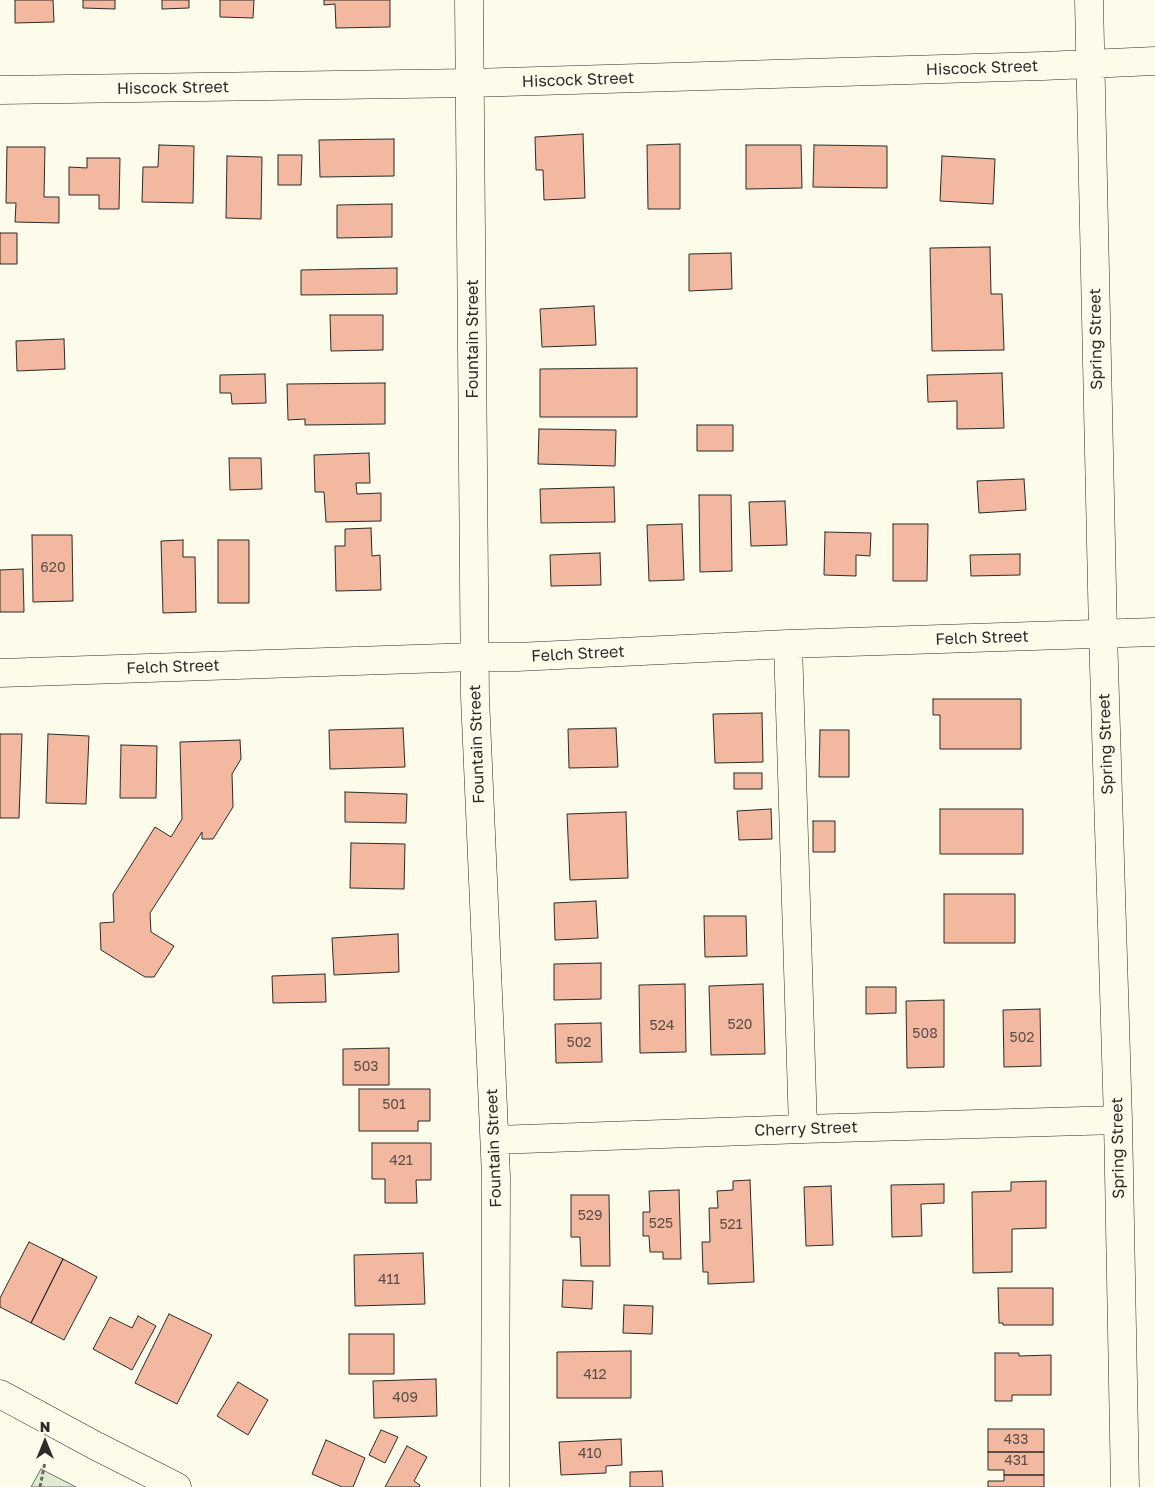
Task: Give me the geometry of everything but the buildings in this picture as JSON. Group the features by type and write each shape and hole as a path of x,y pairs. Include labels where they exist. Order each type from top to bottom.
{"street":[{"name":"Fountain Street","path":"470,0 474,697 496,1177 495,1487"},
{"name":"Spring Street","path":"1089,0 1103,633 1118,1120 1125,1487"},
{"name":"Hiscock Street","path":"0,90 471,83 1090,65 1155,61"},
{"name":"Felch Street","path":"0,673 517,657 788,644 1155,632"},
{"path":"788,644 803,1128"},
{"name":"Cherry Street","path":"495,1140 803,1128 1118,1120"},
{"path":"0,1394 177,1487"}],"path":[{"path":"40,1487 45,1462"}],"green space":[{"path":"41,1469 76,1487 31,1487"}]}
